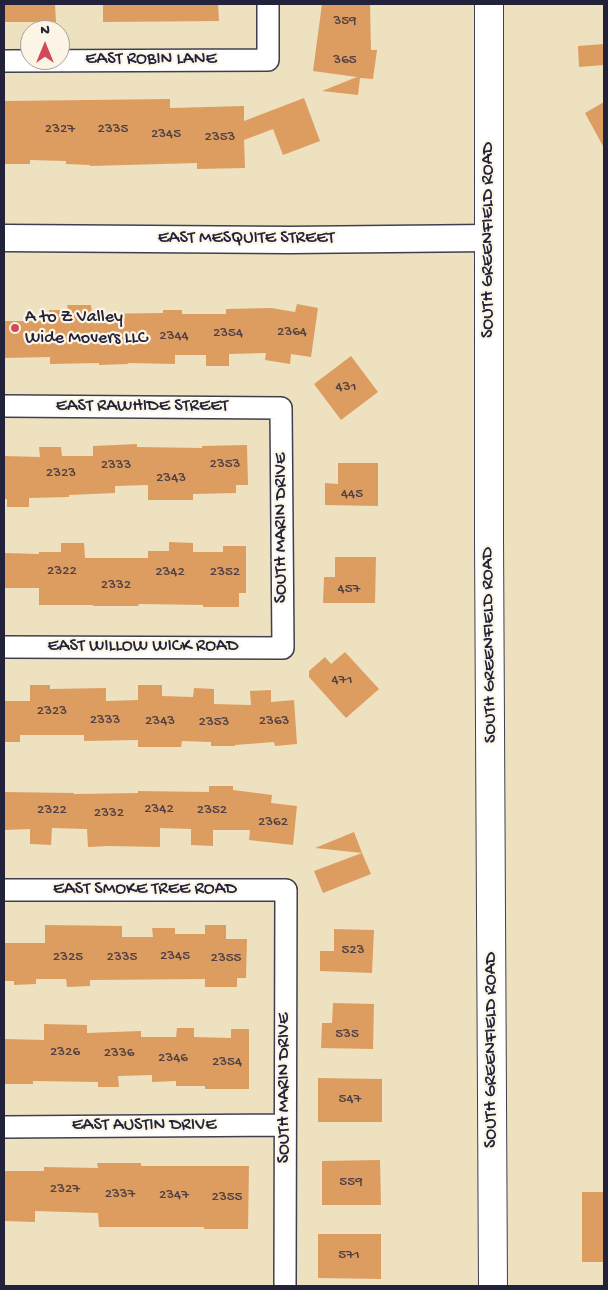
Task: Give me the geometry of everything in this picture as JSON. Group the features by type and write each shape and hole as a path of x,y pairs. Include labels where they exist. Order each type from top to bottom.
{"main road":[{"name":"SOUTH GREENFIELD ROAD","path":"489,4 489,539 493,1286"}],"street":[{"name":"EAST ROBIN LANE","path":"4,61 268,60 268,4"},
{"name":"EAST MESQUITE STREET","path":"4,238 300,240 489,238"},
{"name":"EAST RAWHIDE STREET","path":"4,406 281,408"},
{"name":"SOUTH MARIN DRIVE","path":"281,408 283,648"},
{"name":"EAST WILLOW WICK ROAD","path":"4,647 283,648"},
{"name":"EAST SMOKE TREE ROAD","path":"4,890 286,890"},
{"name":"SOUTH MARIN DRIVE","path":"285,1286 286,890"},
{"name":"EAST AUSTIN DRIVE","path":"4,1127 285,1125"}],"building":[{"path":"4,4 55,4 56,20 4,22"},
{"path":"103,4 218,4 219,21 103,22"},
{"path":"322,4 370,4 371,50 377,50 373,79 360,78 358,95 322,91 357,77 313,71"},
{"path":"604,44 604,65 579,67 578,46"},
{"path":"304,98 320,141 283,155 273,129 244,140 245,168 197,169 197,163 90,166 66,164 66,161 30,160 30,164 4,164 4,101 170,99 170,108 244,106 244,121"},
{"path":"604,102 604,148 585,113"},
{"path":"297,304 318,308 311,357 291,354 290,364 265,360 266,353 229,354 229,366 206,366 206,355 175,355 175,364 50,364 50,357 4,358 4,321 49,321 49,310 68,310 67,305 91,305 92,314 163,313 163,310 182,310 182,314 226,314 226,309 271,308 295,312"},
{"path":"351,356 378,392 341,420 314,384"},
{"path":"137,444 137,447 202,448 202,446 247,445 248,485 236,485 236,493 193,494 193,500 148,500 148,485 115,486 115,493 29,498 29,507 7,507 7,499 4,499 4,456 40,457 39,447 61,447 62,456 93,456 93,446"},
{"path":"338,463 378,463 378,506 325,505 325,483 338,484"},
{"path":"169,542 193,543 193,552 223,552 223,546 246,546 246,593 239,593 239,607 139,604 138,606 39,605 39,588 4,588 4,553 39,554 39,552 61,552 61,543 84,543 85,558 148,558 148,551 169,551"},
{"path":"335,557 376,557 375,603 323,603 324,577 335,577"},
{"path":"345,652 379,689 346,718 309,677 309,671 325,657 331,664"},
{"path":"30,685 50,685 50,689 106,688 106,701 138,700 138,685 162,685 162,696 193,697 194,688 214,689 214,704 251,705 250,691 271,690 271,702 294,700 297,744 275,746 274,742 235,746 211,746 211,742 182,741 181,747 138,747 138,740 84,741 84,735 20,735 20,742 4,742 4,701 30,701"},
{"path":"209,786 233,786 233,790 272,795 271,803 297,806 293,845 249,840 250,830 213,830 213,846 191,845 191,829 160,828 160,847 88,847 87,829 52,828 51,845 30,844 30,829 4,830 4,792 74,794 138,793 138,791 209,792"},
{"path":"354,832 362,853 315,848"},
{"path":"362,853 371,874 323,893 314,871"},
{"path":"45,925 122,926 122,937 153,937 152,928 175,928 175,934 205,934 205,925 226,925 226,939 247,939 246,978 237,978 237,987 205,987 205,979 90,980 90,986 67,987 66,979 36,979 36,984 14,985 14,981 4,981 4,943 45,943"},
{"path":"334,929 374,930 372,973 320,971 320,951 334,951"},
{"path":"333,1003 374,1004 373,1049 321,1048 322,1023 332,1023"},
{"path":"44,1024 87,1025 87,1033 141,1031 141,1037 176,1037 177,1028 194,1028 194,1037 231,1038 231,1029 249,1029 249,1089 205,1089 205,1086 176,1086 176,1081 152,1082 152,1075 118,1076 119,1087 98,1087 98,1082 33,1081 33,1084 4,1084 4,1039 44,1040"},
{"path":"318,1078 382,1079 382,1122 318,1122"},
{"path":"380,1160 381,1205 322,1205 322,1161"},
{"path":"97,1163 141,1163 141,1166 249,1166 248,1229 99,1227 98,1213 35,1211 35,1222 4,1221 4,1171 44,1171 44,1167 98,1168"},
{"path":"582,1192 604,1192 604,1262 582,1262"},
{"path":"318,1234 381,1234 381,1279 318,1278"}],"place":[{"name":"A to Z Valley Wide Movers LLC","path":"15,328"}]}
